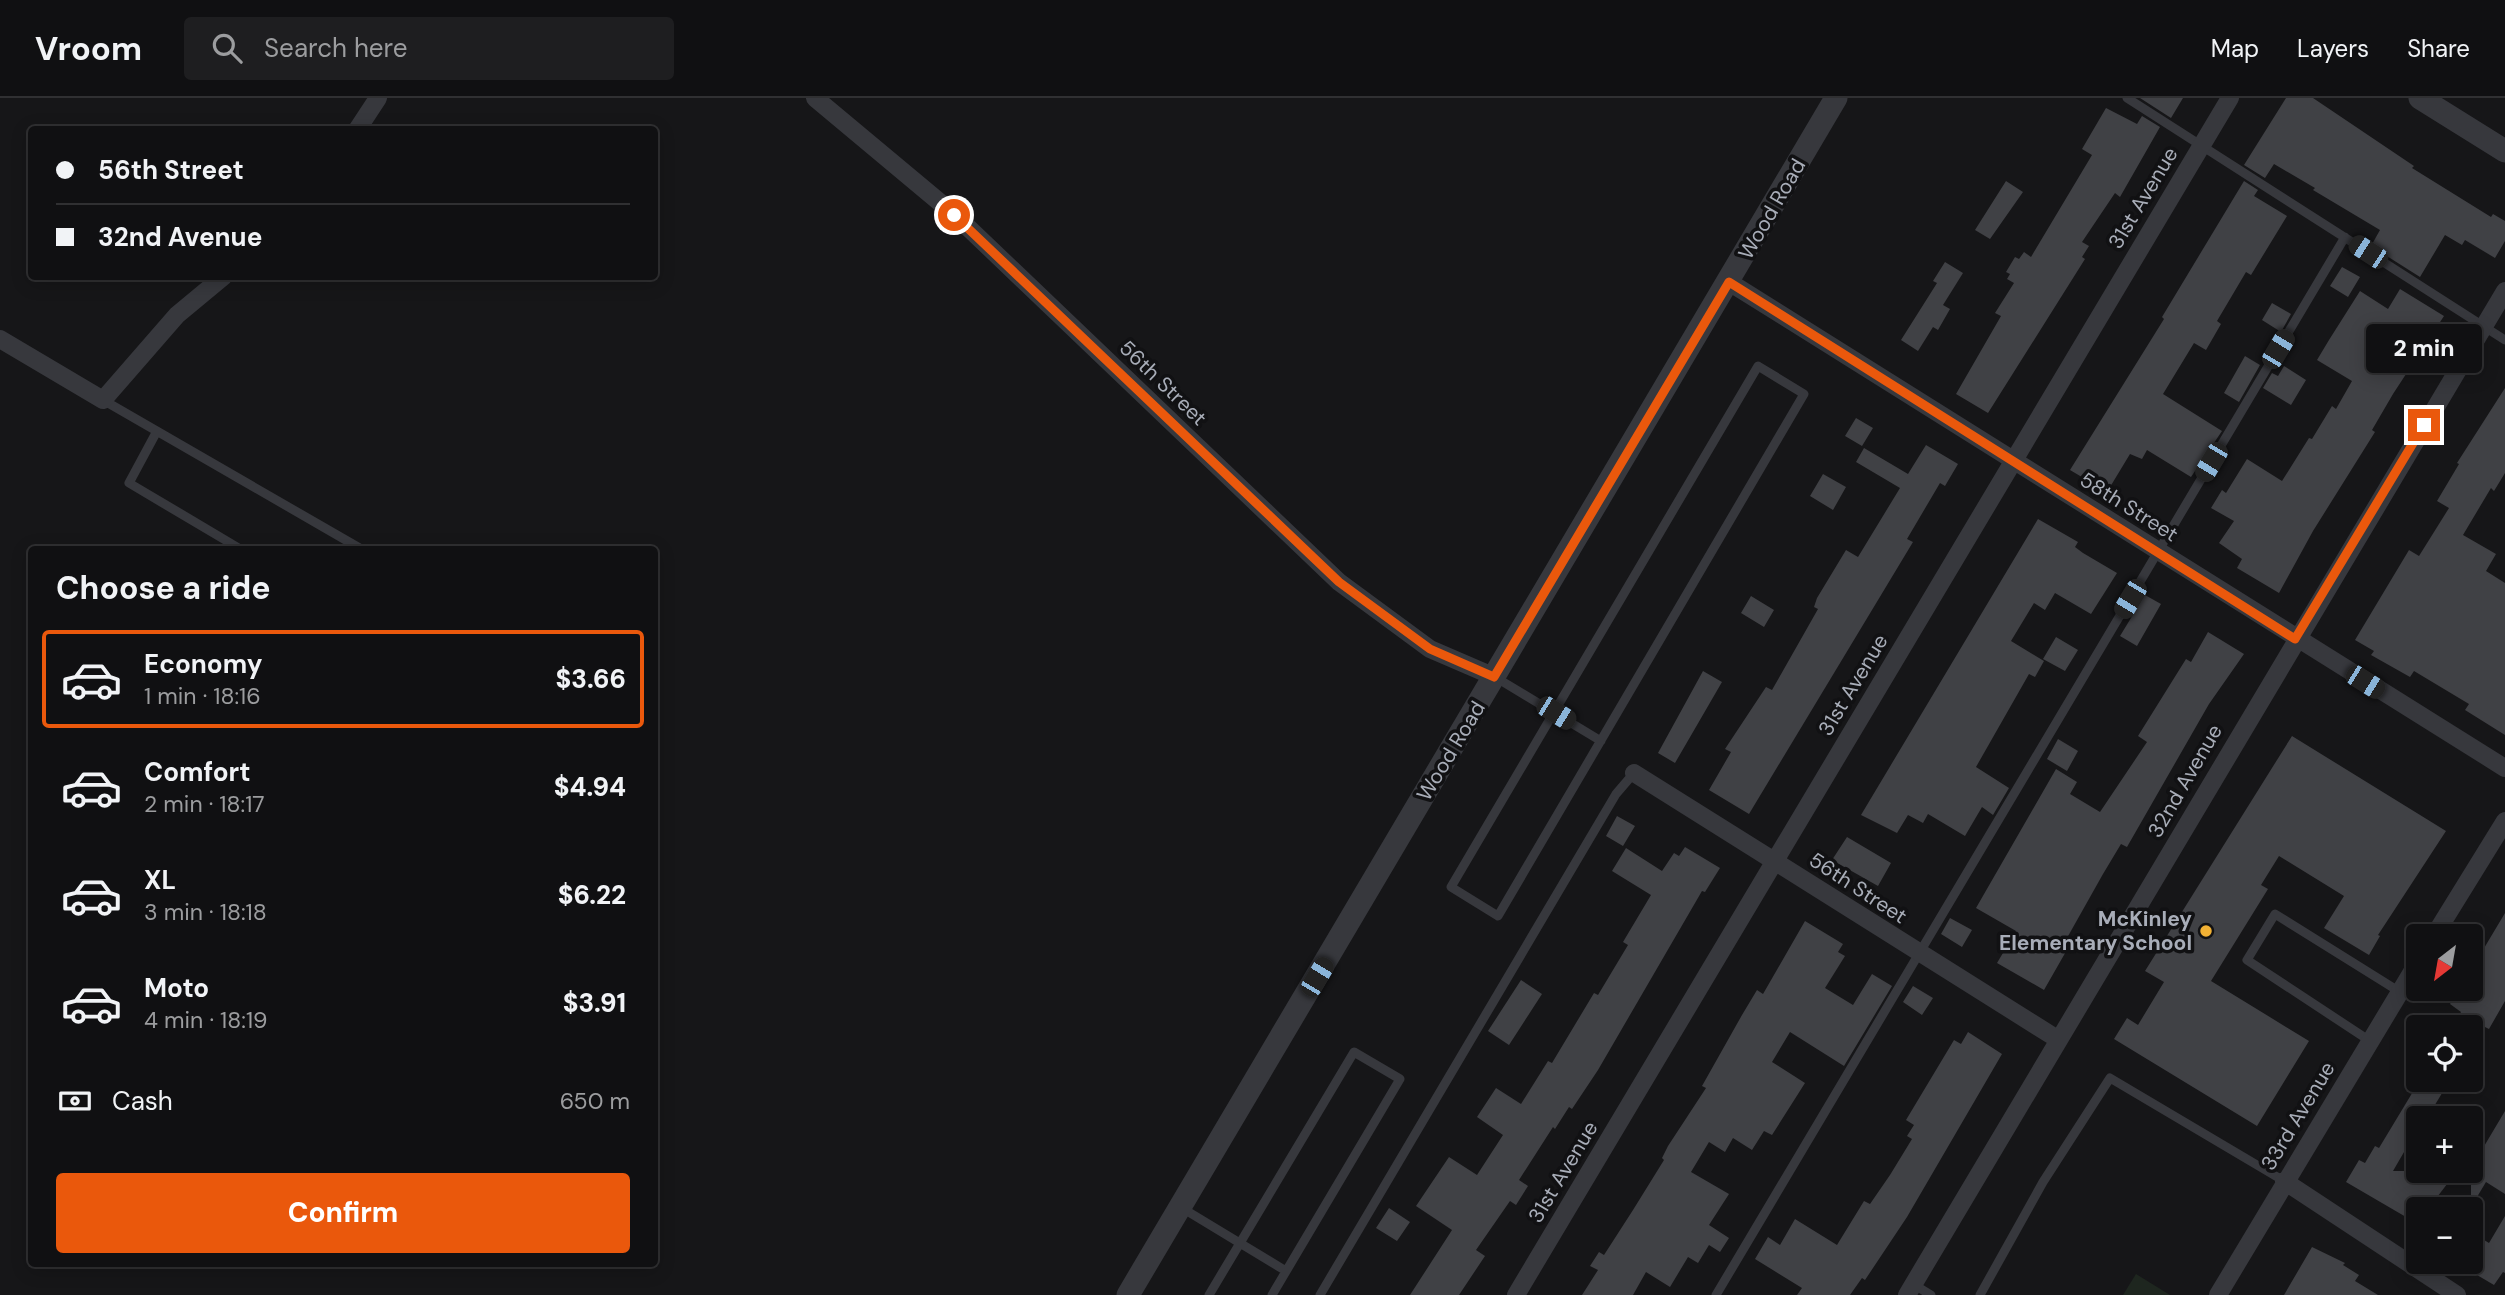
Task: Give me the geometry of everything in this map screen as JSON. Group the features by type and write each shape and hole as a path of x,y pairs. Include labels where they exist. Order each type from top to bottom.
{"street":[{"path":"360,126 378,98"},
{"name":"56th Street","path":"816,98 954,215 1339,582 1430,649 1494,677"},
{"name":"Wood Road","path":"1128,1295 1836,98"},
{"name":"31st Avenue","path":"1516,1295 2230,98"},
{"path":"2420,98 2505,151"},
{"path":"0,339 103,400 177,315 219,280"},
{"name":"58th Street","path":"1729,282 2295,639 2505,768"},
{"name":"32nd Avenue","path":"1910,1289 2295,639 2505,291"},
{"name":"56th Street","path":"1634,772 2059,1040"},
{"path":"2441,924 2505,821"},
{"name":"33rd Avenue","path":"2218,1295 2284,1181 2406,982"},
{"path":"2284,1181 2457,1295"}],"lane":[{"path":"2127,98 2505,340"},
{"path":"1716,1295 2345,237"},
{"path":"1758,366 1804,394 1601,741 1499,916 1451,887 1556,713 1758,366"},
{"path":"103,400 356,546"},
{"path":"157,431 129,483 235,546"},
{"path":"1494,677 1601,741"},
{"path":"1320,1295 1616,794 1634,772"},
{"path":"2370,1041 2247,960 2275,914 2400,992"},
{"path":"1209,1295 1354,1052 1400,1079 1272,1295"},
{"path":"1980,1295 2043,1182 2110,1078 2284,1181"},
{"path":"1180,1207 1286,1272"},
{"path":"1910,1289 1931,1295"}],"shaded area":[{"path":"2136,1274 2170,1295 2123,1295"}],"building":[{"path":"2140,98 2183,98 2171,118"},
{"path":"2286,98 2313,98 2414,166 2412,168 2491,217 2493,214 2505,221 2505,241 2495,258 2465,240 2462,245 2445,235 2420,277 2371,246 2380,230 2313,190 2315,188 2274,164 2265,178 2244,165"},
{"path":"2106,108 2137,124 2142,116 2160,127 2120,197 2115,193 2082,242 2089,246 2082,257 2085,259 1988,413 1956,394 2001,316 1995,313 2014,283 2007,279 2010,274 2006,272 2015,257 2019,259 2024,252 2031,257 2092,155 2082,149"},
{"path":"2006,181 2023,192 1990,239 1975,230"},
{"path":"2244,181 2258,190 2254,196 2287,216 2251,275 2246,272 2217,321 2221,324 2206,350 2194,343 2163,394 2222,431 2191,477 2147,450 2142,459 2130,454 2107,492 2070,470 2164,319 2162,317"},
{"path":"1945,262 1963,273 1943,305 1950,309 1938,330 1933,327 1918,351 1901,340 1937,283 1933,281"},
{"path":"2342,267 2360,277 2348,297 2330,286"},
{"path":"2400,289 2444,316 2393,394 2372,430 2375,432 2313,531 2279,593 2237,568 2242,559 2219,543 2234,521 2211,508 2222,490 2226,493 2247,459 2282,481 2332,406 2336,409 2352,381 2317,360 2329,340 2360,291 2388,309"},
{"path":"2272,303 2291,314 2281,332 2262,320"},
{"path":"2245,356 2260,365 2239,402 2224,393"},
{"path":"2284,366 2306,380 2291,405 2263,388 2272,373 2278,376"},
{"path":"2505,388 2505,473 2494,491 2491,488 2463,535 2496,554 2486,571 2505,583 2505,735 2465,710 2469,704 2414,671 2410,677 2371,655 2374,651 2355,640 2409,550 2419,556 2449,508 2437,501 2459,464 2457,463"},
{"path":"1856,418 1873,428 1862,446 1845,436"},
{"path":"1926,445 1958,464 1945,486 1940,483 1907,539 1913,542 1749,814 1709,790 1731,752 1725,749 1766,687 1772,690 1818,609 1814,607 1817,598 1846,550 1858,557 1900,488 1856,462 1864,448 1908,474"},
{"path":"1823,474 1846,487 1833,510 1810,496"},
{"path":"2038,519 2078,542 2075,547 2117,573 2091,614 2055,593 2045,610 2034,603 2011,641 2044,661 2035,677 2029,674 1976,767 2009,788 1993,815 1982,807 1965,836 1928,814 1923,823 1908,815 1897,833 1861,815"},
{"path":"2145,595 2161,604 2137,646 2120,636"},
{"path":"1751,596 1774,610 1764,627 1741,613"},
{"path":"2208,632 2244,654 2209,704 2127,847 2121,844 2103,874 2067,938 2072,941 2044,990 1997,963 2016,931 1976,908 2056,769 2077,782 2070,794 2100,812 2147,742 2138,736 2186,659 2191,662"},
{"path":"2056,637 2078,650 2065,671 2043,659"},
{"path":"1703,671 1722,682 1675,763 1658,753"},
{"name":"McKinley Elementary School","path":"2292,736 2446,831 2378,935 2380,936 2369,955 2324,928 2344,896 2279,856 2261,885 2268,889 2211,981 2309,1041 2257,1126 2114,1039 2127,1018 2138,1025 2164,982 2145,971"},
{"path":"2058,739 2078,751 2067,771 2047,759"},
{"path":"1617,816 1635,826 1623,846 1606,836"},
{"path":"1847,837 1891,863 1878,886 1832,860"},
{"path":"1685,847 1720,868 1705,892 1702,891 1598,1070 1572,1109 1569,1107 1555,1129 1553,1127 1519,1180 1528,1186 1516,1205 1510,1201 1476,1250 1485,1256 1459,1295 1410,1295 1452,1230 1416,1206 1449,1157 1477,1175 1503,1135 1477,1117 1496,1088 1521,1104 1548,1061 1552,1063 1594,993 1598,995 1628,945 1623,942 1651,895 1612,871 1626,848 1662,871 1674,853 1679,856"},
{"path":"2505,913 2505,1001 2489,1029 2483,1026 2483,1015 2459,1015 2461,1012 2450,1004 2452,1001 2483,1001 2483,950"},
{"path":"1950,918 1972,930 1962,947 1941,934"},
{"path":"1805,921 1843,944 1838,952 1845,956 1825,988 1853,1005 1872,974 1892,986 1844,1066 1790,1032 1772,1062 1805,1083 1772,1135 1764,1131 1752,1150 1733,1138 1725,1152 1709,1142 1691,1172 1729,1194 1709,1225 1729,1238 1720,1252 1709,1245 1698,1263 1688,1257 1670,1287 1646,1272 1633,1295 1582,1295 1598,1270 1590,1266 1599,1252 1604,1255 1633,1210 1664,1160 1662,1158 1668,1146 1706,1088 1702,1086 1742,1015 1757,990 1763,994"},
{"path":"1521,980 1542,994 1509,1045 1488,1031"},
{"path":"1913,986 1933,998 1922,1015 1903,1002"},
{"path":"1968,1032 2002,1054 1907,1217 1865,1280 1862,1278 1850,1295 1797,1295 1802,1288 1755,1259 1768,1237 1780,1245 1795,1219 1837,1245 1864,1201 1870,1204 1890,1175 1912,1139 1907,1136 1914,1125 1906,1120 1954,1040 1961,1044"},
{"path":"2413,1092 2443,1092 2434,1106 2406,1106 2406,1149 2393,1171 2406,1171 2406,1183 2448,1183 2437,1197 2406,1197 2406,1217 2346,1182 2359,1160 2365,1163 2375,1146 2379,1148"},
{"path":"2505,1111 2505,1194 2486,1182 2477,1197 2471,1197 2471,1183 2483,1183 2483,1148"},
{"path":"1389,1208 1410,1222 1397,1241 1376,1228"},
{"path":"2505,1216 2505,1273 2503,1272 2494,1285 2477,1275 2483,1274 2483,1239 2489,1243"},
{"path":"2312,1247 2345,1263 2343,1265 2359,1275 2355,1281 2378,1295 2284,1295"}],"place":[{"name":"McKinley Elementary School","path":"2206,931"}],"route":[{"path":"954,215 1339,582 1430,649 1494,677 1729,282 2295,639 2424,425"}]}
